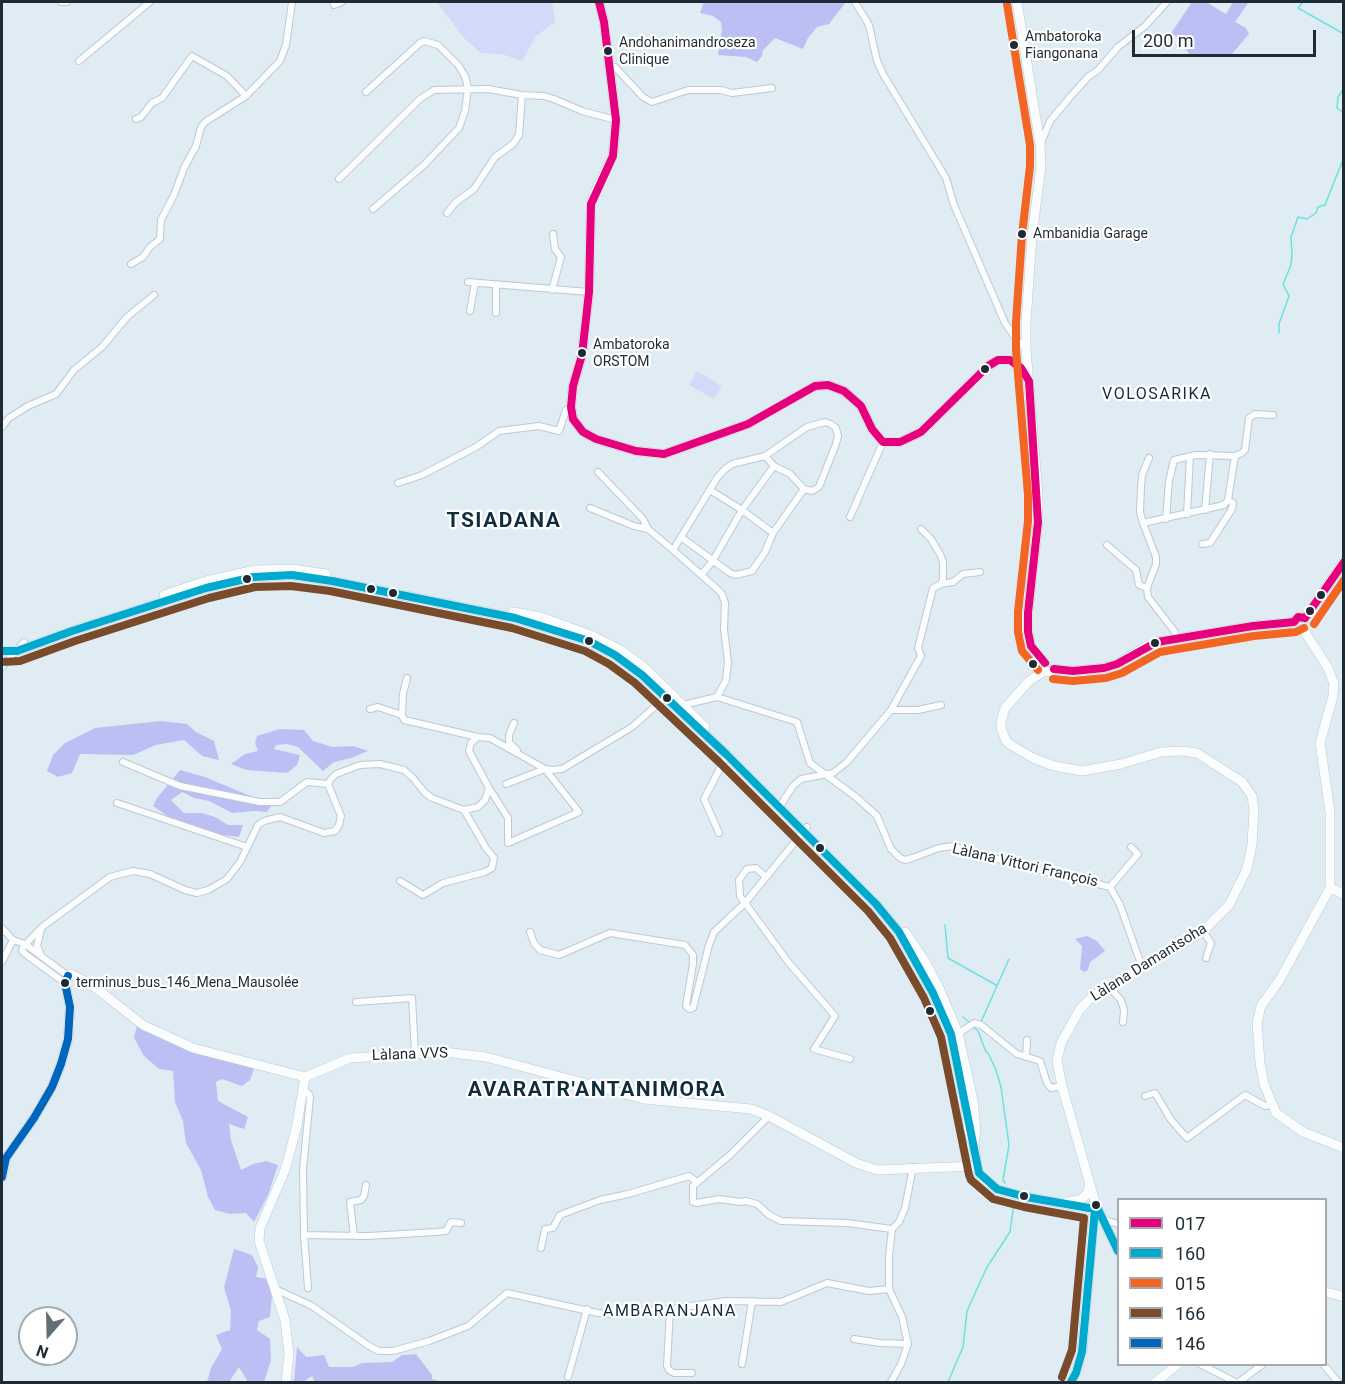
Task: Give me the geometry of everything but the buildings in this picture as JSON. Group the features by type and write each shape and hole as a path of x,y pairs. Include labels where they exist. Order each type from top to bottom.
{"street":[{"path":"61,2 67,2"},
{"path":"79,61 150,2"},
{"path":"131,264 143,257 160,239 161,220 196,146 201,127 205,122 246,96 280,61 286,45 292,2"},
{"path":"334,5 342,2"},
{"path":"599,2 604,22 616,120 613,156 591,204 588,292 582,355 573,386 571,407 573,419 583,432 596,439 636,451 664,454 748,424 815,386 828,385 844,391 861,406 872,429 883,442 900,442 921,432 988,366 998,360 1010,360 1021,368 1029,381"},
{"path":"855,2 869,25 877,61 883,74 946,178 954,205 1005,323 1026,349"},
{"path":"1017,2 1040,144 1041,166 1026,307 1026,349 1038,495 1038,522 1028,613 1031,646 1048,667 1073,671 1104,668 1117,664 1145,647 1177,638 1294,622 1298,617 1305,618"},
{"path":"1040,144 1050,121 1071,96 1118,47 1145,26 1167,2"},
{"path":"366,92 424,41 438,45 458,65 465,76 468,88 465,111 459,128 424,165 373,209"},
{"path":"136,119 141,117 152,103 162,98 192,56 227,76 246,96"},
{"path":"609,67 615,67 643,97 652,102 688,90 721,90 732,93 772,87"},
{"path":"339,179 427,93 434,90 488,89 554,99 582,111 616,120"},
{"path":"447,213 456,202 474,189 495,157 513,144 519,135 522,95"},
{"path":"552,290 561,259 561,254 555,249 553,234"},
{"path":"470,311 471,282 588,292"},
{"path":"496,285 496,313"},
{"path":"2,427 9,418 28,406 56,394 78,366 102,347 127,317 154,295"},
{"path":"398,483 422,475 476,447 499,431 539,426 559,432 566,411 571,407"},
{"path":"1166,519 1174,460 1190,456 1210,454 1235,456 1242,453 1245,450 1249,418 1255,414 1273,415"},
{"path":"673,550 717,478 732,464 765,456 807,427 825,422 836,428 838,436 836,444 819,487 812,491 804,489 790,474 774,466 765,456"},
{"path":"850,517 883,442"},
{"path":"1205,510 1210,454"},
{"path":"1187,514 1190,456"},
{"path":"1143,523 1224,505 1228,500 1235,456"},
{"path":"1149,458 1142,475 1140,512 1156,557 1156,564 1147,588 1149,597 1177,638"},
{"path":"702,574 712,562 742,510 774,466"},
{"path":"598,472 643,519 648,529 702,574 722,594 725,603 724,629 728,662 726,680 717,697 683,705"},
{"path":"681,537 712,562 736,575 747,573 759,562 773,533 804,489"},
{"path":"710,490 773,533"},
{"path":"1202,544 1210,543 1232,509 1233,504 1228,500"},
{"path":"590,507 634,526 648,529"},
{"path":"921,529 931,539 943,562 941,584"},
{"path":"1107,545 1136,570 1139,585 1147,588"},
{"path":"1305,618 1344,561"},
{"path":"2,651 206,581 255,570 292,569 397,587 541,618 593,636 619,649 645,668 727,755 881,902 904,930 925,961 958,1034 973,1100 976,1131 974,1145"},
{"path":"782,803 793,786 801,779 833,773 847,762 878,722 891,710 921,656 918,648 933,588 953,582 963,574 980,572"},
{"path":"2,651 16,651 206,588 255,577 292,575 352,585 539,625 589,642 615,655 683,705 782,803 899,932 925,976 951,1034 969,1131 977,1166 983,1178 998,1189 1051,1201 1095,1206"},
{"path":"1303,629 1308,623 1305,618"},
{"path":"1294,622 1296,628 1303,629 1328,668 1334,684 1320,743 1330,812 1330,888 1279,981 1261,1006 1257,1023 1260,1063 1276,1113 1292,1126 1344,1148"},
{"path":"2,667 24,642"},
{"name":"Làlana Damantsoha","path":"1048,667 1029,681 1009,703 1003,714 1001,722 1003,735 1006,741 1016,748 1054,766 1082,771 1121,764 1161,752 1175,750 1190,752 1203,756 1242,782 1252,796 1254,810 1252,845 1247,869 1229,905 1203,931 1093,996 1080,1009 1061,1043 1057,1061 1062,1086 1090,1183 1098,1220 1082,1352 1071,1383"},
{"path":"402,715 407,678"},
{"path":"506,784 545,769 562,769 632,727 668,695"},
{"name":"Làlana Vittori François","path":"717,697 797,722 810,763 877,816 891,849 900,858 905,860 939,848 953,846 1110,887 1120,905 1142,967"},
{"path":"891,710 918,710 941,705"},
{"path":"370,709 378,707 402,715 406,721 490,738 545,769 579,812 508,843 508,818 469,751 471,743 478,737"},
{"path":"514,723 509,742 522,755"},
{"path":"719,833 704,800 727,755"},
{"path":"123,762 180,786 260,802 280,802 307,782 328,784"},
{"path":"328,784 336,774 360,765 380,764 404,770 425,794 464,810 478,807 485,800 489,788"},
{"path":"67,979 22,951 25,944 42,927 110,877 124,872 150,874 191,891 208,890 227,879 240,862 258,825 264,821 280,817 324,833 335,831 341,816 328,784"},
{"path":"117,803 247,847"},
{"path":"400,881 423,895 443,883 492,868 494,858 464,810"},
{"path":"530,932 534,943 540,950 560,955 610,933 686,945 693,955 686,1006 690,1009 694,1005 714,932 745,903 805,829"},
{"path":"1110,887 1138,854 1131,847"},
{"path":"766,877 752,867 747,868 741,875 740,896 789,963 836,1016 814,1049 850,1059"},
{"path":"1330,888 1344,894"},
{"path":"42,927 37,946 42,956"},
{"path":"2,928 13,940 25,944 42,956 67,979 70,1007 68,1039 52,1087 6,1158 2,1177"},
{"path":"1203,931 1211,943 1206,958"},
{"path":"2,962 13,940"},
{"path":"67,979 75,975 92,985 143,1025 193,1048 306,1077 296,1130 285,1170 260,1228 259,1242 285,1320 289,1354 286,1383"},
{"path":"1108,986 1121,1000 1124,1010 1123,1023"},
{"path":"356,1002 412,998 415,1053"},
{"path":"958,1034 975,1024 1017,1053 1040,1061 1047,1083 1051,1088 1062,1086"},
{"path":"1026,1057 1027,1040"},
{"name":"Làlana VVS","path":"306,1077 350,1058 444,1052 486,1057 644,1099 751,1109 769,1116 856,1163 877,1170 977,1166"},
{"path":"302,1089 310,1097 303,1169 308,1288"},
{"path":"1145,1096 1155,1093 1171,1120 1187,1138 1245,1095 1265,1106 1272,1105"},
{"path":"769,1116 730,1155 693,1186 693,1202 719,1199 746,1201 757,1204 769,1215 781,1221 847,1223 892,1229"},
{"path":"891,1383 908,1344 902,1317 889,1289 889,1256 892,1229 899,1222 906,1208 913,1167"},
{"path":"541,1248 545,1229 553,1228 560,1215 600,1200 689,1176 697,1182"},
{"path":"1066,1202 1080,1200 1088,1194 1090,1183"},
{"path":"354,1236 350,1202 361,1200 366,1185"},
{"path":"1051,1201 1095,1206"},
{"path":"1098,1220 1117,1224"},
{"path":"1098,1220 1117,1248"},
{"path":"304,1235 354,1236 446,1231 451,1222 461,1223"},
{"path":"275,1289 312,1305 379,1351 429,1341 468,1326 507,1293 612,1314 726,1301 781,1302 827,1283 869,1291 889,1289"},
{"path":"1327,1292 1344,1297"},
{"path":"742,1364 752,1301"},
{"path":"568,1377 586,1309"},
{"path":"670,1309 669,1370 674,1373 692,1373"},
{"path":"854,1339 880,1344 908,1344"},
{"path":"1156,1383 1177,1366"},
{"path":"1202,1366 1237,1383 1262,1366"},
{"path":"1324,1366 1338,1383"}],"shaded area":[{"path":"437,2 552,2 555,22 536,36 522,61 502,54 481,53 464,38"},
{"path":"704,2 846,2 829,24 817,27 803,49 775,38 763,50 757,62 746,57 718,55 721,22 713,16 700,13"},
{"path":"1192,2 1206,2 1226,14 1233,2 1248,3 1235,22 1246,28 1249,34 1232,54 1189,54 1180,39 1171,33"},
{"path":"697,371 722,386 714,399 689,385"},
{"path":"161,721 187,724 196,732 214,741 219,760 202,756 184,740 156,745 133,755 80,754 72,773 58,777 47,771 53,755 65,743 95,728"},
{"path":"280,729 304,730 313,741 333,747 353,746 368,751 334,762 323,771 298,747 287,744 276,745 274,749 300,755 297,765 287,773 247,770 231,764 245,754 258,751 255,743 257,736"},
{"path":"180,770 205,777 272,805 267,812 232,813 209,801 194,798 182,792 171,800 184,813 202,813 215,817 228,825 243,825 239,837 215,834 175,821 153,806"},
{"path":"1087,936 1097,941 1105,951 1090,962 1088,970 1084,972 1080,969 1082,946 1075,939"},
{"path":"137,1025 255,1066 250,1080 242,1086 222,1079 216,1082 218,1101 248,1117 244,1129 229,1124 231,1140 241,1170 266,1161 278,1165 268,1195 254,1222 246,1213 230,1214 215,1210 208,1197 201,1170 186,1143 183,1121 175,1102 173,1071 159,1069 144,1056 134,1038"},
{"path":"234,1249 252,1255 258,1267 256,1277 268,1279 272,1296 270,1317 259,1321 257,1330 270,1339 271,1360 264,1382 248,1382 239,1367 229,1382 207,1382 211,1368 222,1349 216,1335 230,1330 231,1311 224,1287"},
{"path":"297,1347 306,1357 324,1355 329,1367 353,1367 362,1363 392,1362 402,1355 416,1354 432,1375 432,1379 441,1382 315,1382 312,1376 303,1382 294,1382"}],"waterway":[{"path":"1303,2 1298,8 1344,34"},
{"path":"1344,88 1338,97 1337,108 1344,113"},
{"path":"1279,333 1279,324 1289,296 1283,284 1291,265 1291,237 1298,217 1307,219 1316,213 1318,207 1325,205 1344,157"},
{"path":"945,925 948,958 996,985"},
{"path":"980,1024 1009,959"},
{"path":"963,1017 969,1022"},
{"path":"972,1026 978,1031 996,1070 1001,1087 1009,1145 1003,1180 1005,1183"},
{"path":"948,1382 963,1347 967,1311 987,1267 1010,1232 1014,1203"}],"transit line":[{"name":"017","path":"599,2 604,22 616,120 613,156 591,204 589,292 582,355 573,386 571,407 573,419 583,432 596,439 636,451 664,454 748,424 815,386 828,385 844,391 861,406 872,429 883,442 900,442 921,432 988,366 998,360 1010,360 1021,368 1029,381 1038,522 1028,632 1031,646 1045,663"},
{"name":"015","path":"1007,4 1030,145 1016,322 1016,350 1028,495 1028,521 1018,632 1022,651 1038,670"},
{"name":"017","path":"1305,618 1344,562"},
{"name":"160","path":"2,651 17,651 206,588 254,577 292,575 515,618 589,641 615,655 642,675 727,755 876,904 899,932 933,993 951,1034 979,1173 997,1189 1026,1197 1095,1209 1082,1352 1071,1382"},
{"name":"015","path":"1314,624 1344,580"},
{"name":"166","path":"2,662 20,661 209,598 255,587 291,586 330,591 512,628 585,651 609,664 635,683 720,763 868,911 890,938 924,998 941,1037 971,1180 993,1199 1084,1218 1072,1350 1062,1377"},
{"name":"017","path":"1054,669 1073,671 1104,668 1117,664 1157,642 1253,626 1294,622 1298,617 1305,618"},
{"name":"015","path":"1053,679 1073,681 1106,678 1122,673 1160,652 1254,636 1296,632 1304,628"},
{"name":"146","path":"2,1177 6,1158 34,1118 52,1087 61,1064 68,1039 70,1007 65,983 68,976"},
{"name":"160","path":"1096,1205 1117,1249"}],"place":[{"name":"Ambatoroka Fiangonana","path":"1014,45"},
{"name":"Andohanimandroseza Clinique","path":"608,51"},
{"name":"Ambanidia Garage","path":"1022,234"},
{"name":"Ambatoroka ORSTOM","path":"582,353"},
{"name":"terminus_bus_146_Mena_Mausolée","path":"65,983"}],"district":[{"name":"VOLOSARIKA","path":"1157,395"},
{"name":"TSIADANA","path":"504,522"},
{"name":"AVARATR'ANTANIMORA","path":"597,1091"},
{"name":"AMBARANJANA","path":"670,1312"}]}
